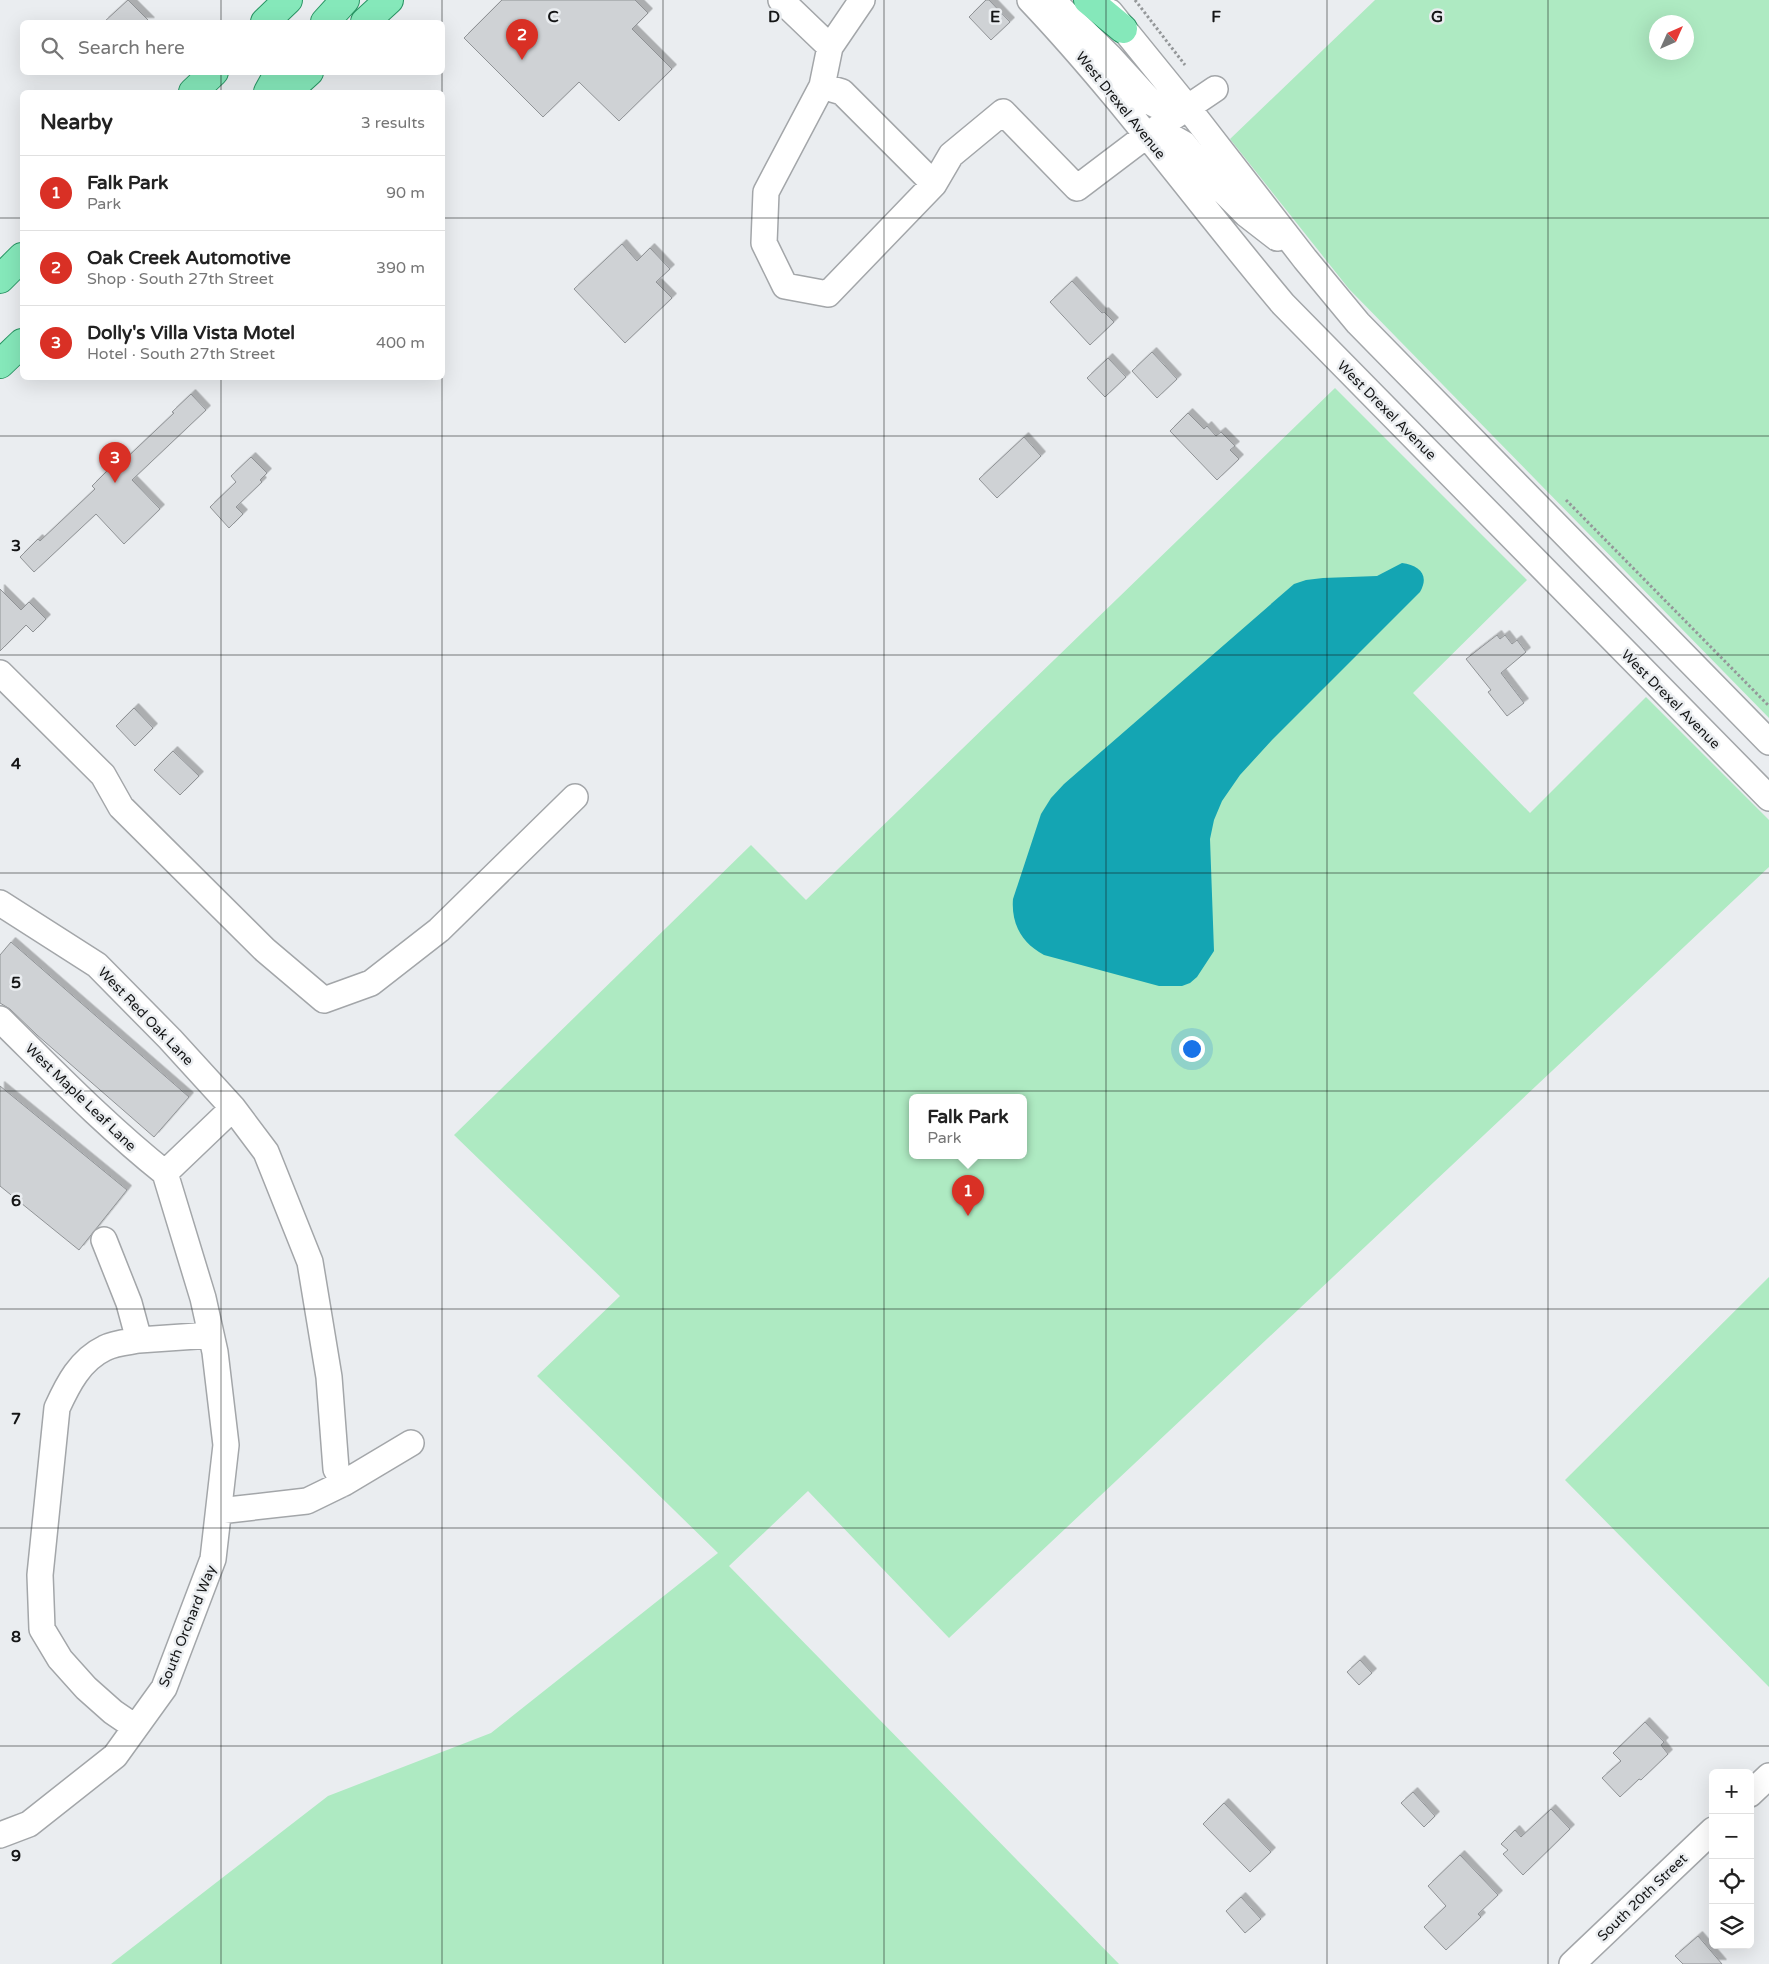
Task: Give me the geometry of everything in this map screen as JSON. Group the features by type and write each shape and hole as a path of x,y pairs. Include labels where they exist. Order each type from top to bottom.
{"main road":[{"path":"268,20 288,0"},
{"path":"327,20 345,0"},
{"path":"1088,0 1123,29"},
{"path":"195,90 211,75"},
{"path":"269,90 277,75"},
{"path":"288,90 306,75"},
{"path":"0,279 20,259"},
{"path":"0,364 20,345"}],"street":[{"path":"781,0 830,47"},
{"path":"862,0 830,47 822,86 766,192 764,243 785,286 828,294 934,184 951,155 1003,112 1077,188 1147,135 1215,89"},
{"name":"West Drexel Avenue","path":"1030,0 1073,45 1147,135 1237,250 1283,304 1769,798"},
{"path":"1051,0 1110,57 1152,103 1170,112 1188,108"},
{"path":"1100,0 1358,323 1769,742"},
{"path":"822,86 842,92 934,184"},
{"path":"1147,135 1168,136 1184,144 1217,185 1246,214 1305,259"},
{"path":"1601,627 1628,600"},
{"path":"0,673 103,775 121,807 265,950 324,1000 371,983 439,930 576,797"},
{"name":"West Red Oak Lane","path":"0,903 96,965 170,1039 233,1108 266,1152 310,1262 329,1378 336,1469 344,1483"},
{"name":"West Maple Leaf Lane","path":"0,1019 102,1119 165,1173"},
{"path":"165,1173 233,1108"},
{"name":"South Orchard Way","path":"0,1835 29,1824 67,1796 115,1756 164,1688 213,1559 226,1445 215,1352 203,1298 165,1173"},
{"path":"104,1240 130,1303 139,1340"},
{"path":"135,1727 113,1712 86,1688 60,1659 42,1629 40,1575 57,1408 68,1384 82,1365 105,1348 139,1340 211,1335"},
{"path":"219,1511 307,1501 344,1483 411,1443"},
{"path":"1754,1790 1769,1776"},
{"name":"South 20th Street","path":"1572,1964 1709,1834"}],"path":[{"path":"1135,0 1186,66"},
{"path":"1564,498 1769,706"}],"green space":[{"path":"1375,0 1769,0 1769,718 1349,289 1230,139"},
{"path":"1335,388 1527,580 1413,693 1530,813 1646,697 1769,820 1769,867 949,1638 808,1491 729,1566 1119,1964 111,1964 328,1796 491,1733 718,1553 537,1376 620,1296 454,1135 751,845 806,900"},
{"path":"1769,1277 1769,1687 1565,1480"}],"water":[{"path":"1402,563 1413,566 1421,572 1424,581 1420,592 1272,740 1240,775 1222,801 1214,820 1210,839 1214,951 1197,977 1190,983 1182,986 1159,986 1044,955 1030,945 1019,932 1016,925 1013,899 1041,814 1051,798 1064,784 1294,584 1323,578 1377,576"}],"building":[{"path":"128,0 148,20 106,20"},
{"path":"502,0 635,0 648,13 632,29 672,69 619,121 579,82 543,117 464,38"},
{"path":"986,0 989,0 1010,22 991,40 969,17"},
{"path":"622,244 637,261 650,248 670,269 656,282 672,298 625,343 574,289"},
{"path":"1072,281 1102,313 1104,312 1114,322 1090,345 1050,302"},
{"path":"1152,352 1177,379 1157,398 1132,371"},
{"path":"1108,358 1126,377 1105,397 1087,378"},
{"path":"191,394 206,410 132,480 160,509 124,544 96,514 34,572 20,557 38,539 40,541 95,489 92,486 116,462 119,465 174,413 172,412"},
{"path":"1188,413 1204,429 1207,426 1216,436 1221,432 1235,446 1230,450 1239,459 1217,480 1170,431"},
{"path":"1024,437 1041,456 997,498 979,479"},
{"path":"251,457 267,473 260,480 262,482 236,507 243,514 229,528 210,507 236,482 231,476"},
{"path":"0,589 21,610 29,602 46,619 33,632 26,625 0,651"},
{"path":"1497,635 1500,639 1505,635 1512,644 1517,640 1526,652 1501,673 1524,703 1507,716 1488,692 1491,690 1466,659"},
{"path":"134,708 153,728 135,746 116,726"},
{"path":"173,751 199,776 180,795 154,770"},
{"path":"11,942 189,1097 154,1137 10,1009 0,1003 0,955"},
{"path":"0,1086 127,1190 79,1250 0,1186"},
{"path":"1360,1660 1372,1673 1359,1685 1347,1672"},
{"path":"1645,1722 1664,1742 1661,1745 1668,1754 1620,1797 1602,1778 1621,1761 1613,1753"},
{"path":"1413,1792 1435,1816 1424,1827 1401,1803"},
{"path":"1224,1803 1271,1852 1250,1872 1203,1824"},
{"path":"1551,1809 1570,1829 1523,1875 1503,1854 1508,1850 1501,1844 1515,1830 1521,1837"},
{"path":"1460,1855 1498,1895 1478,1914 1481,1917 1446,1950 1424,1927 1446,1906 1428,1886"},
{"path":"1241,1897 1261,1919 1245,1933 1226,1911"},
{"path":"1698,1936 1722,1964 1683,1964 1675,1956"}],"place":[{"name":"Oak Creek Automotive","path":"522,60"},
{"name":"Dolly's Villa Vista Motel","path":"115,483"},
{"name":"Falk Park","path":"968,1216"}]}
